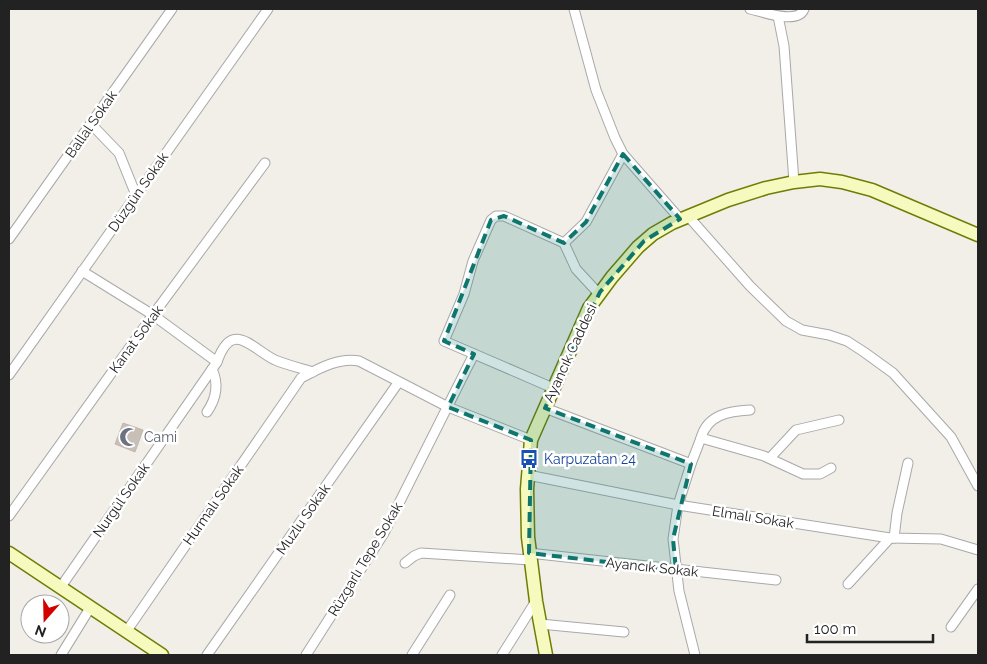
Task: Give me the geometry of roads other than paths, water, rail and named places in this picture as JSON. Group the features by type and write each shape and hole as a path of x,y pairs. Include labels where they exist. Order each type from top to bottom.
{"street":[{"name":"Ballal Sokak","path":"9,238 172,9"},
{"name":"Düzgün Sokak","path":"9,375 268,9"},
{"path":"574,9 596,90 623,154 786,321 802,330 829,335 847,342 893,373 951,437 978,486"},
{"path":"750,9 778,16 798,16 804,9"},
{"path":"778,16 784,46 794,182"},
{"path":"91,124 120,153 136,195"},
{"path":"564,243 586,222 623,154"},
{"name":"Kanat Sokak","path":"9,516 152,315 266,164"},
{"name":"Ayancık Caddesi","path":"546,655 530,557 527,513 531,440 590,308 622,265 644,241 662,228 746,194 794,182 820,179 853,184 872,190 978,235"},
{"path":"554,388 444,341 464,294 473,261 491,220 496,216 504,216 564,243 576,269 599,294"},
{"path":"82,271 152,315 215,366 216,388 214,400 207,412"},
{"name":"Nurgül Sokak","path":"60,588 215,366 227,344 236,340 250,342 268,356 280,362 313,372"},
{"name":"Rüzgarlı Tepe Sokak","path":"306,655 384,533 474,354"},
{"path":"313,372 343,360 354,360 448,407 531,440"},
{"name":"Hurmalı Sokak","path":"126,632 301,378 313,372"},
{"name":"Muzlu Sokak","path":"207,655 398,383"},
{"path":"544,408 691,464"},
{"path":"695,655 681,600 676,570 673,539 678,505 705,427 713,419 728,413 750,410"},
{"path":"770,458 796,430 839,420"},
{"path":"701,438 770,458 808,475 820,474 831,468"},
{"path":"848,584 892,538 908,462"},
{"name":"Elmalı Sokak","path":"528,475 678,505 892,538 941,539 978,550"},
{"path":"9,553 162,655"},
{"name":"Ayancık Sokak","path":"405,563 421,553 530,557 776,580"},
{"path":"951,627 978,589"},
{"path":"412,655 450,595"},
{"path":"502,655 536,601"},
{"path":"62,655 90,608"},
{"path":"540,624 624,632"}],"place":[{"name":"Cami","path":"129,437"},
{"name":"Karpuzatan 24","path":"529,459"}]}
